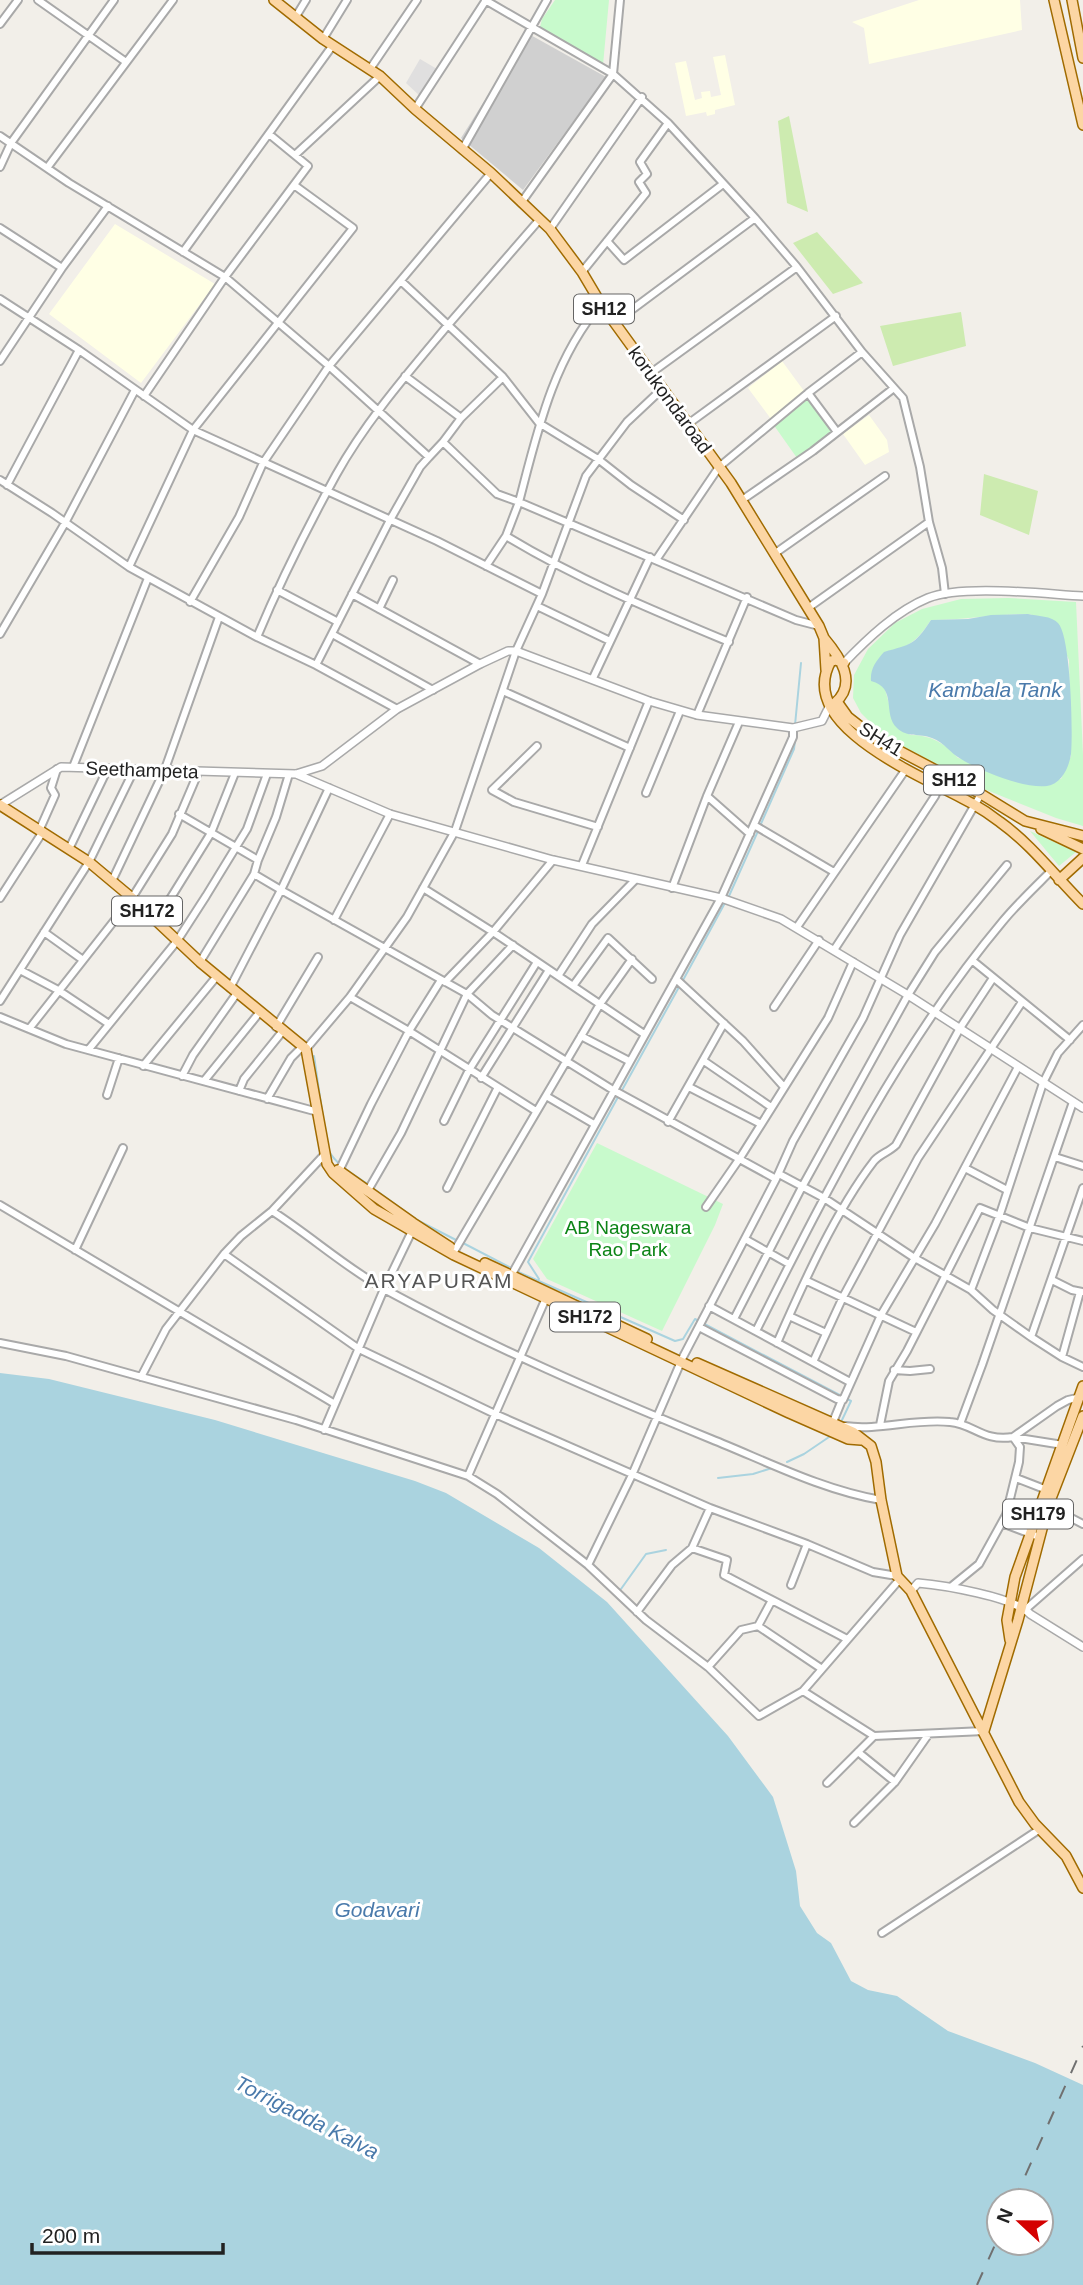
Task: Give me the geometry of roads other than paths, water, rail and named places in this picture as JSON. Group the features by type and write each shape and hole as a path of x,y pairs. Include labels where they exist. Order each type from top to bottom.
{"main road":[{"name":"korukondaroad","path":"274,0 323,39 380,76 491,173 550,229 582,272 614,323 719,467 819,626 824,638 824,692 834,704"},
{"path":"1055,0 1083,125"},
{"path":"1072,0 1082,41 1083,58"},
{"name":"SH12","path":"824,638 844,663"},
{"path":"826,670 831,661 844,663 847,680 834,704 841,722 867,747 975,805 1003,824 1029,847 1083,904"},
{"name":"SH41","path":"834,704 875,738 981,794 1025,821 1083,836"},
{"name":"SH172","path":"0,805 89,862 258,1013 304,1048"},
{"name":"SH12","path":"1025,821 1083,849"},
{"path":"1059,880 1083,858"},
{"path":"304,1048 326,1159"},
{"name":"SH172","path":"326,1159 368,1192 455,1250 512,1275 848,1439 861,1440"},
{"name":"SH172","path":"326,1159 333,1173 374,1209 454,1255 682,1359 853,1432 871,1446 874,1454 881,1500 899,1577"},
{"name":"SH179","path":"984,1731 1023,1608 1035,1536 1067,1445 1083,1386"},
{"name":"SH179","path":"1067,1445 1082,1420"},
{"name":"SH179","path":"1011,1645 1007,1619 1015,1577 1048,1506 1050,1491"},
{"path":"899,1577 911,1591 1019,1802 1066,1856 1083,1888"}],"street":[{"path":"0,24 18,0"},
{"path":"38,0 125,62"},
{"path":"0,167 11,143 114,0"},
{"path":"47,168 173,0"},
{"path":"295,18 306,0"},
{"path":"323,39 347,0"},
{"path":"370,69 417,0"},
{"path":"415,109 485,0 613,74 642,97 755,218 797,267 862,352 903,398 920,467 929,522 942,568 945,594"},
{"path":"462,150 547,0"},
{"path":"521,203 613,74 620,0"},
{"path":"1068,55 1082,41"},
{"path":"183,252 333,45"},
{"path":"295,155 380,76"},
{"path":"550,229 642,97"},
{"path":"582,272 646,194 639,182 647,174 640,162 668,123"},
{"path":"144,396 225,277 308,166 269,134"},
{"path":"0,136 47,168 225,277 429,457"},
{"path":"190,601 239,517 263,463 329,366 491,173"},
{"path":"129,567 192,430 352,228 294,184"},
{"path":"607,241 624,260 723,184"},
{"path":"0,360 27,317 108,206"},
{"path":"614,323 755,218"},
{"path":"257,637 277,590 337,474 378,412 405,376 540,219"},
{"path":"0,228 62,268"},
{"path":"651,373 797,267"},
{"path":"401,281 503,377 540,423 598,459 631,485 684,520"},
{"path":"0,299 79,350 192,430 390,520 542,594"},
{"path":"486,566 506,536 519,502 540,423 568,350 581,326 601,304"},
{"path":"688,424 836,316"},
{"path":"7,485 79,350"},
{"path":"593,678 629,601 653,558 684,520 719,467 862,352"},
{"path":"405,376 461,418"},
{"path":"316,665 420,467 461,418 503,377"},
{"path":"741,500 894,388"},
{"path":"267,1099 291,1058 304,1048 350,997 385,949 455,831 516,651 542,594 586,476 626,422 662,389"},
{"path":"0,634 65,523 135,390"},
{"path":"808,393 837,432"},
{"path":"443,442 497,494 747,597 796,620 819,626"},
{"path":"775,554 885,476"},
{"path":"0,480 148,578 397,709"},
{"path":"808,608 929,522"},
{"path":"506,536 553,565 629,601 729,642"},
{"path":"73,767 148,578"},
{"path":"379,609 393,580"},
{"path":"277,590 338,622"},
{"path":"844,663 886,625 910,607 930,597 956,592 1083,596"},
{"path":"352,594 480,664"},
{"path":"697,715 747,597"},
{"path":"537,606 610,641"},
{"path":"112,881 165,769 219,617"},
{"path":"332,634 433,690"},
{"path":"293,774 322,766 397,709 508,651 516,651 680,711 739,722 795,727 822,721 834,704"},
{"path":"503,691 630,748"},
{"path":"582,865 649,701"},
{"path":"646,793 680,711"},
{"path":"672,888 739,722"},
{"path":"512,1275 721,898 793,737 795,727"},
{"path":"537,746 492,790 514,802 598,828"},
{"path":"0,898 40,832 55,795 51,788 58,768"},
{"name":"Seethampeta","path":"0,805 58,768 293,774"},
{"path":"797,927 906,769"},
{"path":"69,849 107,770"},
{"path":"0,1001 89,862 134,770"},
{"path":"29,1029 132,898 172,834 198,773"},
{"path":"157,920 211,833 235,773"},
{"path":"89,1049 177,941 247,829 267,774"},
{"path":"293,774 390,814 553,860 721,898 781,919 908,995 1083,1108"},
{"path":"200,962 254,874 293,774"},
{"path":"834,950 899,853 944,775"},
{"path":"182,1076 233,990 329,789"},
{"path":"588,1565 632,1475 682,1359 793,1142 863,1018 900,935 981,794"},
{"path":"707,796 750,834"},
{"path":"179,814 258,860"},
{"path":"334,920 390,814"},
{"path":"754,825 834,872"},
{"path":"340,1171 370,1104 409,1031 443,981 493,932 553,860"},
{"path":"734,1319 802,1187 908,995 935,952 1007,865"},
{"path":"756,1331 789,1264 888,1082 972,961 1004,920 1051,871"},
{"path":"254,874 467,993 500,1020 668,1122 824,1198 913,1257 971,1290 1031,1337 1083,1367"},
{"path":"558,976 592,924 636,879"},
{"path":"423,888 644,1034"},
{"path":"44,933 83,960"},
{"path":"573,986 608,938 652,979"},
{"path":"774,1007 819,940"},
{"path":"368,1192 401,1133 467,993 513,945"},
{"path":"239,1091 244,1079 279,1029 318,957"},
{"path":"455,1250 600,1004 632,959"},
{"path":"972,961 1070,1040"},
{"path":"444,1121 469,1070 537,962"},
{"path":"706,1206 740,1158 828,1018 853,962"},
{"path":"20,970 58,990 109,1024"},
{"path":"481,1078 549,970"},
{"path":"144,1066 217,976"},
{"path":"777,1343 843,1210 877,1157 896,1145 960,1028 993,978"},
{"path":"676,979 743,1041 783,1087"},
{"path":"350,997 536,1111"},
{"path":"813,1362 843,1297 923,1150 1022,1002"},
{"path":"204,1082 258,1013"},
{"path":"0,1017 66,1044 318,1112"},
{"path":"668,1122 724,1023"},
{"path":"971,1290 1000,1214 1043,1083 1058,1053 1083,1025"},
{"path":"581,1036 629,1062"},
{"path":"107,1095 119,1058"},
{"path":"704,1060 771,1107"},
{"path":"1018,1068 934,1224 881,1315 842,1400 835,1423 858,1428 939,1421 960,1424 994,1438 1013,1437 1067,1445"},
{"path":"689,1087 761,1124"},
{"path":"447,1188 497,1089"},
{"path":"546,1096 594,1124"},
{"path":"960,1424 1073,1102"},
{"path":"75,1250 123,1148"},
{"path":"1055,1157 1083,1166"},
{"path":"141,1377 166,1329 224,1254 326,1159"},
{"path":"965,1168 1007,1190"},
{"path":"1031,1337 1083,1188"},
{"path":"0,1205 335,1404"},
{"path":"880,1425 884,1398 894,1370 946,1277 979,1210 983,1207 1030,1228 1083,1241"},
{"path":"272,1211 384,1289 519,1357 656,1417 831,1487 857,1496 881,1500"},
{"path":"324,1430 384,1289 412,1231"},
{"path":"745,1239 789,1264"},
{"path":"0,1343 66,1356 141,1377 324,1430 468,1476 497,1494 588,1565 637,1612 708,1667 759,1716 803,1691 899,1577 873,1572 710,1508 495,1414 359,1349 224,1254"},
{"path":"1052,1280 1082,1292 1062,1357"},
{"path":"807,1281 916,1332"},
{"path":"468,1476 546,1298"},
{"path":"709,1307 850,1382"},
{"path":"789,1316 826,1334"},
{"path":"699,1327 842,1400"},
{"path":"894,1370 930,1369"},
{"path":"1013,1437 1057,1405 1081,1397"},
{"path":"952,1586 979,1564 1002,1523 1016,1478 1020,1447 1013,1437"},
{"path":"1016,1478 1050,1491"},
{"path":"1048,1506 1083,1524"},
{"path":"637,1612 672,1565 692,1548 710,1508"},
{"path":"1002,1523 1035,1536"},
{"path":"791,1585 807,1544"},
{"path":"692,1548 727,1560 724,1575 848,1639"},
{"path":"1023,1608 1083,1559"},
{"path":"911,1591 918,1583 952,1586 1010,1603 1023,1608 1083,1647"},
{"path":"758,1626 772,1600"},
{"path":"708,1667 741,1630 758,1626 822,1669"},
{"path":"803,1691 874,1736 984,1731"},
{"path":"854,1823 895,1782 928,1735"},
{"path":"827,1783 874,1736"},
{"path":"858,1752 895,1782"},
{"path":"882,1933 1040,1829"}],"water":[{"name":"Kambala Tank","path":"1028,614 1058,623 1066,646 1072,727 1071,754 1060,779 1052,785 1038,786 1003,778 969,764 937,740 905,733 897,728 890,716 884,689 871,681 874,665 884,652 911,643 931,620"},
{"name":"Godavari","path":"0,1373 49,1379 215,1420 415,1481 446,1493 539,1548 607,1602 728,1736 773,1797 796,1871 800,1906 817,1933 831,1943 851,1981 868,1990 897,1996 948,2031 1035,2063 1083,2085 1083,2285 0,2285"}],"waterway":[{"path":"795,725 801,663"},
{"path":"760,826 794,749 795,741"},
{"path":"729,896 758,831"},
{"path":"682,982 726,901"},
{"path":"621,1092 679,987"},
{"path":"314,1056 323,1118"},
{"path":"539,1279 528,1262 618,1097"},
{"path":"329,1151 341,1166 369,1185"},
{"path":"374,1189 417,1220 458,1241"},
{"path":"463,1243 511,1268"},
{"path":"516,1271 675,1341 683,1339 695,1319 851,1401 842,1420"},
{"path":"787,1462 832,1435"},
{"path":"718,1478 753,1474 772,1468"},
{"path":"621,1589 646,1554 666,1550"}],"railway":[{"path":"1020,2187 1083,2046"},
{"path":"977,2285 990,2257"}],"district":[{"name":"ARYAPURAM","path":"439,1280"}],"park label":[{"name":"AB Nageswara Rao Park","path":"628,1238"}],"water label":[{"name":"Torrigadda Kalva","path":"307,2117"}]}
